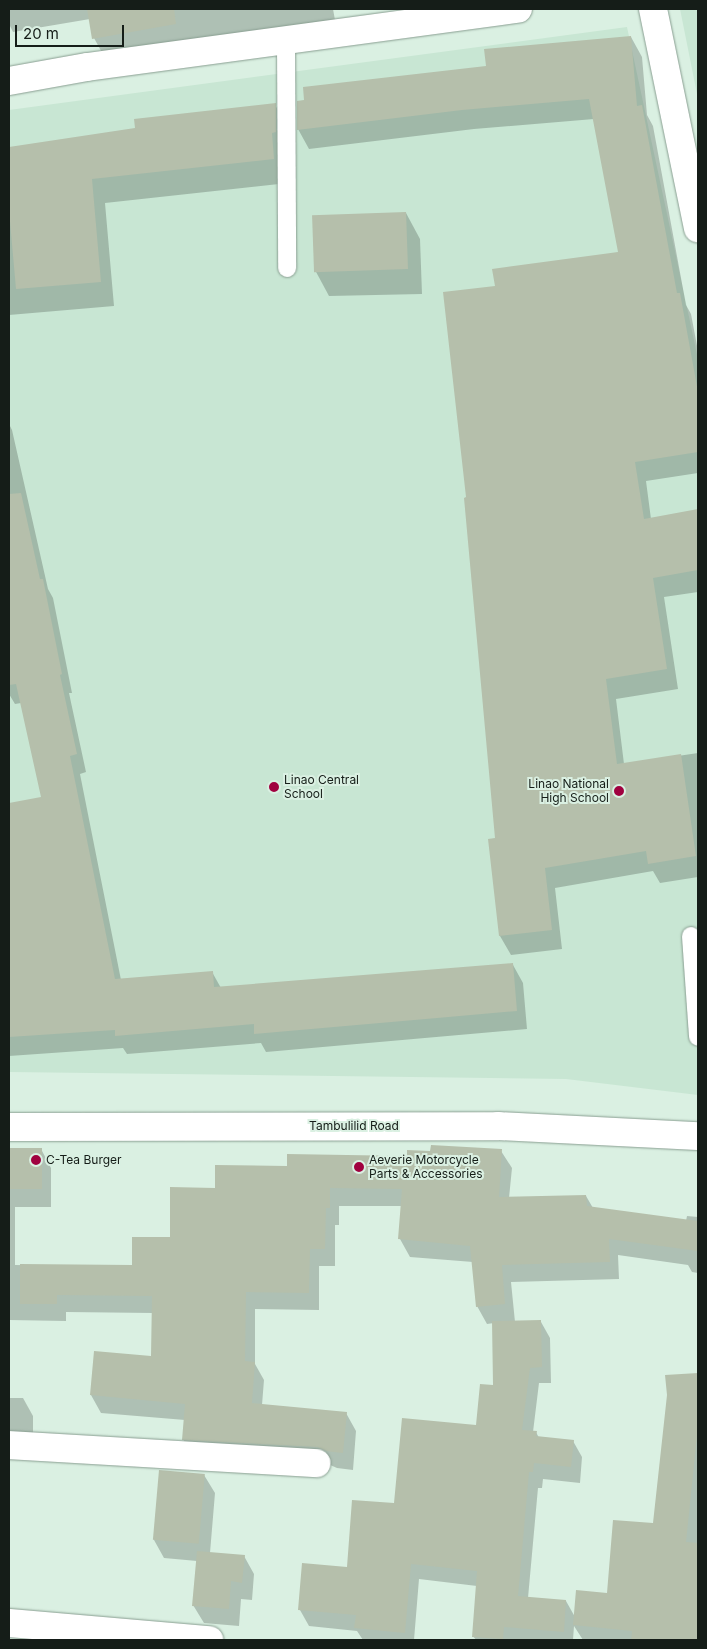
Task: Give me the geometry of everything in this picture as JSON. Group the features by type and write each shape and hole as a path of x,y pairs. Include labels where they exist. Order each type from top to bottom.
{"street":[{"path":"9,81 86,66 518,9"},
{"path":"653,9 698,228"},
{"name":"Tambulilid Road","path":"9,1127 498,1126 698,1136"},
{"path":"9,1444 316,1463"},
{"path":"9,1623 209,1640"}],"lane":[{"path":"286,40 287,268"},
{"path":"691,936 698,1037"}],"shaded area":[{"path":"680,9 698,9 698,99"},
{"name":"Linao Central School","path":"627,27 698,359 698,1095 566,1079 9,1072 9,110"}],"building":[{"path":"87,9 174,9 176,24 92,39"},
{"name":"Linao National High School","path":"631,36 637,106 642,105 677,293 680,293 698,392 698,452 635,462 644,519 698,509 698,570 653,578 667,669 606,679 617,764 681,754 696,856 648,864 646,851 545,868 552,930 499,936 488,839 495,838 464,498 466,497 443,292 495,286 492,269 618,252 589,99 462,110 297,130 297,101 304,100 303,87 486,66 484,49"},
{"path":"276,103 276,132 272,133 274,159 92,179 101,282 16,289 9,210 9,147 135,128 134,119"},
{"path":"406,212 408,269 314,272 312,215"},
{"path":"21,493 40,579 43,579 62,674 60,675 77,754 70,756 115,979 213,971 214,987 513,963 517,1011 254,1034 254,1024 115,1036 115,1030 9,1037 9,803 41,797 16,684 9,685 9,494"},
{"path":"431,1145 502,1149 499,1197 586,1195 587,1206 698,1221 698,1251 609,1239 610,1262 502,1265 505,1304 476,1307 470,1246 398,1239 402,1189 330,1188 330,1208 326,1208 325,1249 310,1249 309,1293 246,1292 245,1361 255,1362 252,1403 347,1412 343,1453 326,1451 317,1447 182,1440 185,1404 90,1395 94,1351 151,1356 152,1296 57,1295 57,1304 20,1304 20,1264 132,1265 132,1237 170,1237 170,1187 215,1188 215,1165 287,1166 287,1154 407,1156 407,1150 430,1151"},
{"path":"9,1148 42,1148 42,1189 9,1189"},
{"path":"541,1320 542,1367 530,1368 522,1430 537,1431 536,1436 574,1440 571,1467 534,1463 533,1472 529,1472 518,1596 566,1600 564,1632 504,1627 503,1639 472,1637 477,1571 411,1564 405,1633 354,1628 356,1615 298,1610 302,1563 347,1567 352,1500 394,1503 402,1418 476,1425 480,1384 493,1385 492,1321"},
{"path":"698,1373 698,1426 686,1542 698,1543 698,1640 631,1640 632,1631 573,1625 576,1590 607,1593 613,1520 653,1523 667,1395 665,1375"},
{"path":"159,1470 205,1474 199,1544 153,1540"},
{"path":"197,1551 245,1555 242,1583 231,1581 229,1609 192,1606"}],"place":[{"name":"Linao Central School","path":"274,787"},
{"name":"Linao National High School","path":"619,791"},
{"name":"C-Tea Burger","path":"36,1160"},
{"name":"Aeverie Motorcycle Parts & Accessories","path":"359,1167"}]}
